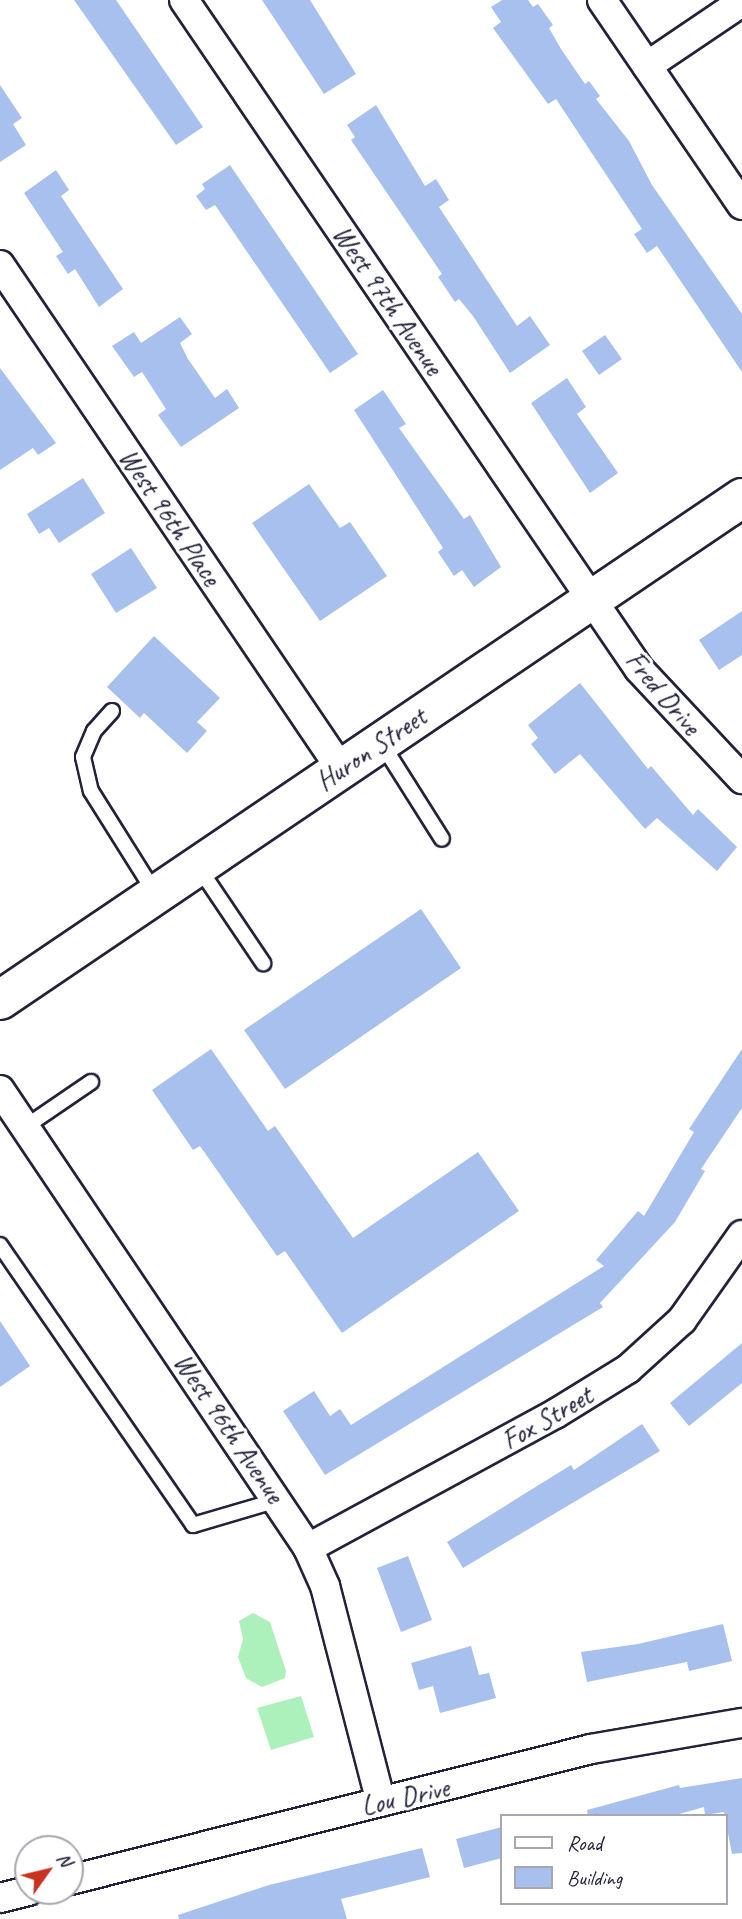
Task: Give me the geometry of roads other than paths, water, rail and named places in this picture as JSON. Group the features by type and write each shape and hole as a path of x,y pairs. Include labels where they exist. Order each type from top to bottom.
{"main road":[{"name":"Huron Street","path":"0,1000 742,498"}],"street":[{"name":"West 97th Avenue","path":"184,0 592,600"},
{"path":"601,0 742,205"},
{"path":"647,66 742,2"},
{"name":"West 96th Place","path":"0,265 341,769"},
{"name":"Fred Drive","path":"592,600 639,669 742,779"},
{"name":"West 96th Avenue","path":"0,1090 308,1548 325,1586 381,1802"},
{"name":"Fox Street","path":"308,1548 555,1414 628,1369 682,1320 742,1235"},
{"name":"Lou Drive","path":"84,1876 591,1749 742,1723"}],"lane":[{"path":"112,712 94,731 83,757 92,791 156,894"},
{"path":"381,743 442,839"},
{"path":"198,866 263,963"},
{"path":"25,1127 91,1082"},
{"path":"0,1245 193,1525 278,1500"}]}
